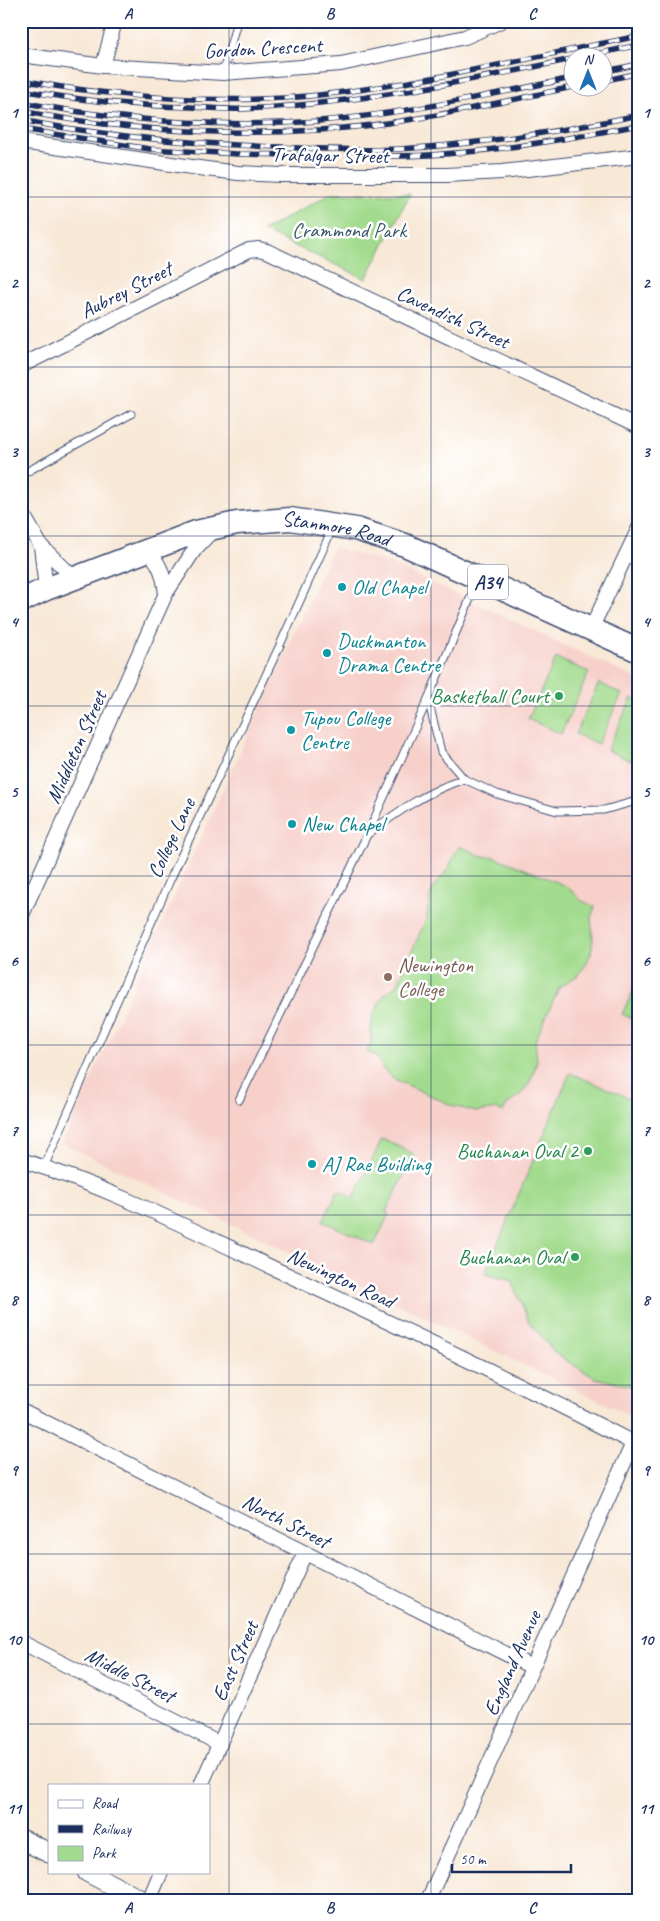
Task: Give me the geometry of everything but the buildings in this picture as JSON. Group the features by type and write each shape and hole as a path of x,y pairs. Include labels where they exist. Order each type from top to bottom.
{"highway":[{"name":"Stanmore Road","path":"29,599 74,578 196,532 237,523 290,519 330,533 356,529 380,536 479,578 639,651"}],"main road":[{"path":"21,1839 48,1852"},
{"path":"91,1874 141,1900"}],"street":[{"path":"103,66 115,21"},
{"name":"Gordon Crescent","path":"21,55 103,66 223,73 341,64 465,37 501,21"},
{"name":"Trafalgar Street","path":"21,142 238,173 281,175 455,175 502,172 639,156"},
{"name":"Cavendish Street","path":"249,250 259,249 267,251 639,427"},
{"name":"Aubrey Street","path":"21,366 249,250"},
{"path":"21,511 41,546 74,578"},
{"name":"Middleton Street","path":"21,917 166,593 195,550 215,527"},
{"path":"591,629 637,536"},
{"path":"29,599 41,546"},
{"path":"148,550 163,573 166,593"},
{"name":"Newington Road","path":"21,1160 44,1167 139,1205 412,1333 636,1444"},
{"name":"North Street","path":"21,1410 532,1667"},
{"name":"England Avenue","path":"428,1900 532,1667 636,1444"},
{"name":"East Street","path":"201,1784 304,1553"},
{"name":"Middle Street","path":"21,1642 220,1744"},
{"path":"149,1900 160,1874"}],"lane":[{"path":"223,73 237,21"},
{"path":"21,475 131,414"},
{"name":"College Lane","path":"44,1167 175,871 330,533"},
{"path":"239,1100 367,835 428,699 479,578"},
{"path":"428,699 440,752 464,779 497,794 557,811 604,810 633,802 639,797"},
{"path":"367,835 407,805 437,788 464,779"}],"shaded area":[{"name":"Newington College","path":"333,548 390,563 639,680 639,1420 62,1143"}],"green space":[{"name":"Crammond Park","path":"331,193 410,194 366,279 263,231"},
{"name":"Basketball Court","path":"556,658 589,672 561,734 528,719"},
{"path":"599,683 622,694 598,744 575,734"},
{"path":"632,698 639,701 639,746 631,761 607,750"},
{"path":"459,846 482,856 495,857 557,882 568,887 582,901 595,907 591,917 593,941 586,965 578,975 559,988 535,1041 537,1060 529,1084 521,1094 507,1105 503,1112 497,1109 476,1112 453,1106 392,1078 384,1070 375,1055 367,1052 371,1042 373,1015 384,995 397,985 427,917 430,896 434,886 448,869"},
{"path":"639,979 639,1022 622,1014"},
{"name":"Buchanan Oval 2","path":"570,1073 639,1102 639,1388 595,1378 557,1355 529,1322 512,1281 485,1274"},
{"path":"382,1139 414,1154 386,1213 389,1214 374,1245 323,1221 338,1190 354,1198"}],"railway":[{"path":"21,80 94,91 170,98 283,98 400,84 639,36"},
{"path":"612,51 639,45"},
{"path":"21,90 84,100 127,104 243,109 326,102 409,91 562,61"},
{"path":"612,70 639,64"},
{"path":"612,79 639,73"},
{"path":"21,102 58,109 132,118 207,123 282,123 383,114 562,80"},
{"path":"21,111 58,118 132,127 207,132 282,132 383,124 562,89"},
{"path":"21,120 85,131 183,142 370,150 489,141 579,127 639,115"},
{"path":"389,156 483,150 546,142 639,125"},
{"path":"21,129 150,149 299,155"}],"place":[{"name":"Old Chapel","path":"342,587"},
{"name":"Duckmanton Drama Centre","path":"327,653"},
{"name":"Basketball Court","path":"559,696"},
{"name":"Tupou College Centre","path":"291,730"},
{"name":"New Chapel","path":"292,824"},
{"name":"Newington College","path":"388,977"},
{"name":"Buchanan Oval 2","path":"588,1151"},
{"name":"AJ Rae Building","path":"312,1164"},
{"name":"Buchanan Oval","path":"575,1257"}]}
